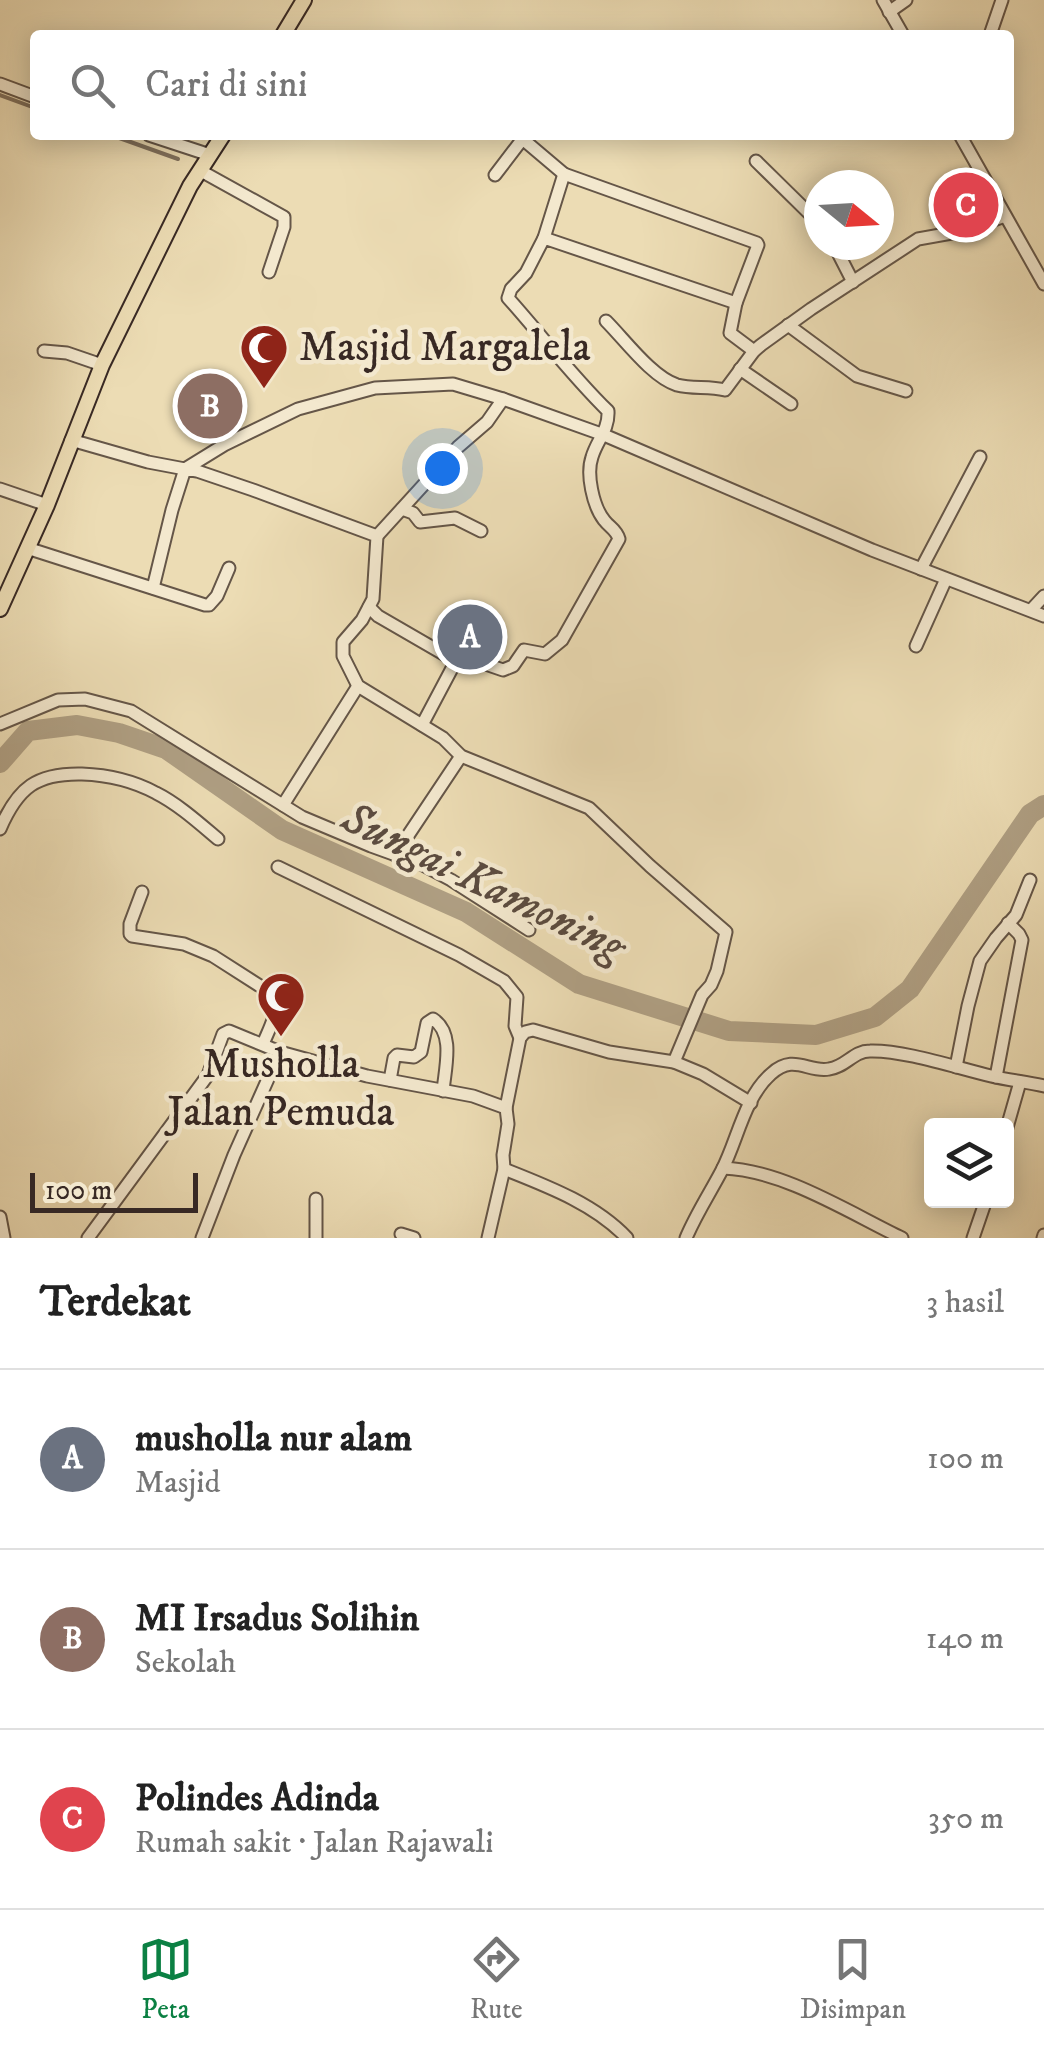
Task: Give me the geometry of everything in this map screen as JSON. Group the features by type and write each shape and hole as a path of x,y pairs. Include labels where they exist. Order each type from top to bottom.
{"main road":[{"path":"286,30 304,0"},
{"path":"0,608 47,505 102,366 190,186 220,140"}],"street":[{"path":"900,30 886,6 906,0"},
{"path":"992,30 1002,0"},
{"path":"0,84 30,95"},
{"path":"165,140 210,154"},
{"path":"496,175 525,140 564,174 757,243 730,333 754,350"},
{"path":"963,140 1044,284"},
{"path":"756,161 804,208"},
{"path":"200,171 284,217 268,272"},
{"path":"422,726 458,657 503,670 514,666 524,650 542,655 562,640 619,539 618,532 603,519 590,481 590,461 608,425 608,411 508,298 544,238 564,174"},
{"path":"606,321 654,370 675,384 725,390 754,350 918,239 963,231 1005,216"},
{"path":"544,238 736,303"},
{"path":"1030,260 1044,256"},
{"path":"841,260 852,282"},
{"path":"788,325 858,376 906,391"},
{"path":"44,351 66,352 102,366"},
{"path":"740,369 790,404"},
{"path":"153,588 185,470 224,445 298,409 375,388 453,384 604,435 921,569 1038,613 1044,596"},
{"path":"503,399 486,422 377,536 376,588 362,620 342,642 342,656 358,686 443,738 461,756 589,808 726,932 717,971 702,995 674,1062"},
{"path":"71,440 197,471 377,536"},
{"path":"921,569 980,457"},
{"path":"0,490 47,505"},
{"path":"402,509 413,513 420,522 456,518 482,531"},
{"path":"27,548 204,605 216,596 229,568"},
{"path":"916,646 946,579"},
{"path":"369,608 454,660"},
{"path":"283,805 358,686"},
{"path":"0,724 58,700 86,699 130,712 302,816 421,864 528,930"},
{"path":"395,855 461,756"},
{"path":"0,828 8,810 26,789 46,776 110,775 160,794 218,839"},
{"path":"278,867 504,981 517,997 515,1026 520,1038"},
{"path":"956,1067 980,961 1016,915 1030,880"},
{"path":"142,892 130,924 132,936 184,944 213,956 274,995 276,1005 262,1044"},
{"path":"996,1078 1022,940 1008,923"},
{"path":"390,1080 394,1058 418,1055 427,1023 433,1020 441,1026 448,1041 443,1091"},
{"path":"488,1238 504,1169 506,1108 520,1038 525,1032 533,1030 609,1052 674,1062 703,1074 751,1103"},
{"path":"88,1238 208,1075 223,1034 230,1031 280,1052 368,1076 473,1096 506,1108"},
{"path":"686,1238 751,1103 762,1084 779,1068 802,1064 824,1071 870,1050 1044,1086"},
{"path":"202,1238 280,1052"},
{"path":"1010,1118 1020,1082"},
{"path":"723,1168 753,1170 839,1205 902,1238"},
{"path":"504,1169 575,1201 605,1218 627,1238"},
{"path":"316,1199 316,1238"},
{"path":"973,1238 983,1208"},
{"path":"0,1217 4,1238"}],"waterway":[{"path":"0,95 30,106"},
{"path":"125,140 178,159"},
{"name":"Sungai Kamoning","path":"0,763 28,731 77,725 119,733 166,749 282,830 466,912 579,984 729,1031 816,1035 875,1017 910,989 1030,814 1044,805"}],"place":[{"name":"Polindes Adinda","path":"966,205"},
{"name":"Masjid Margalela","path":"264,390"},
{"name":"MI Irsadus Solihin","path":"210,406"},
{"name":"musholla nur alam","path":"470,637"},
{"name":"Musholla Jalan Pemuda","path":"281,1038"}]}
